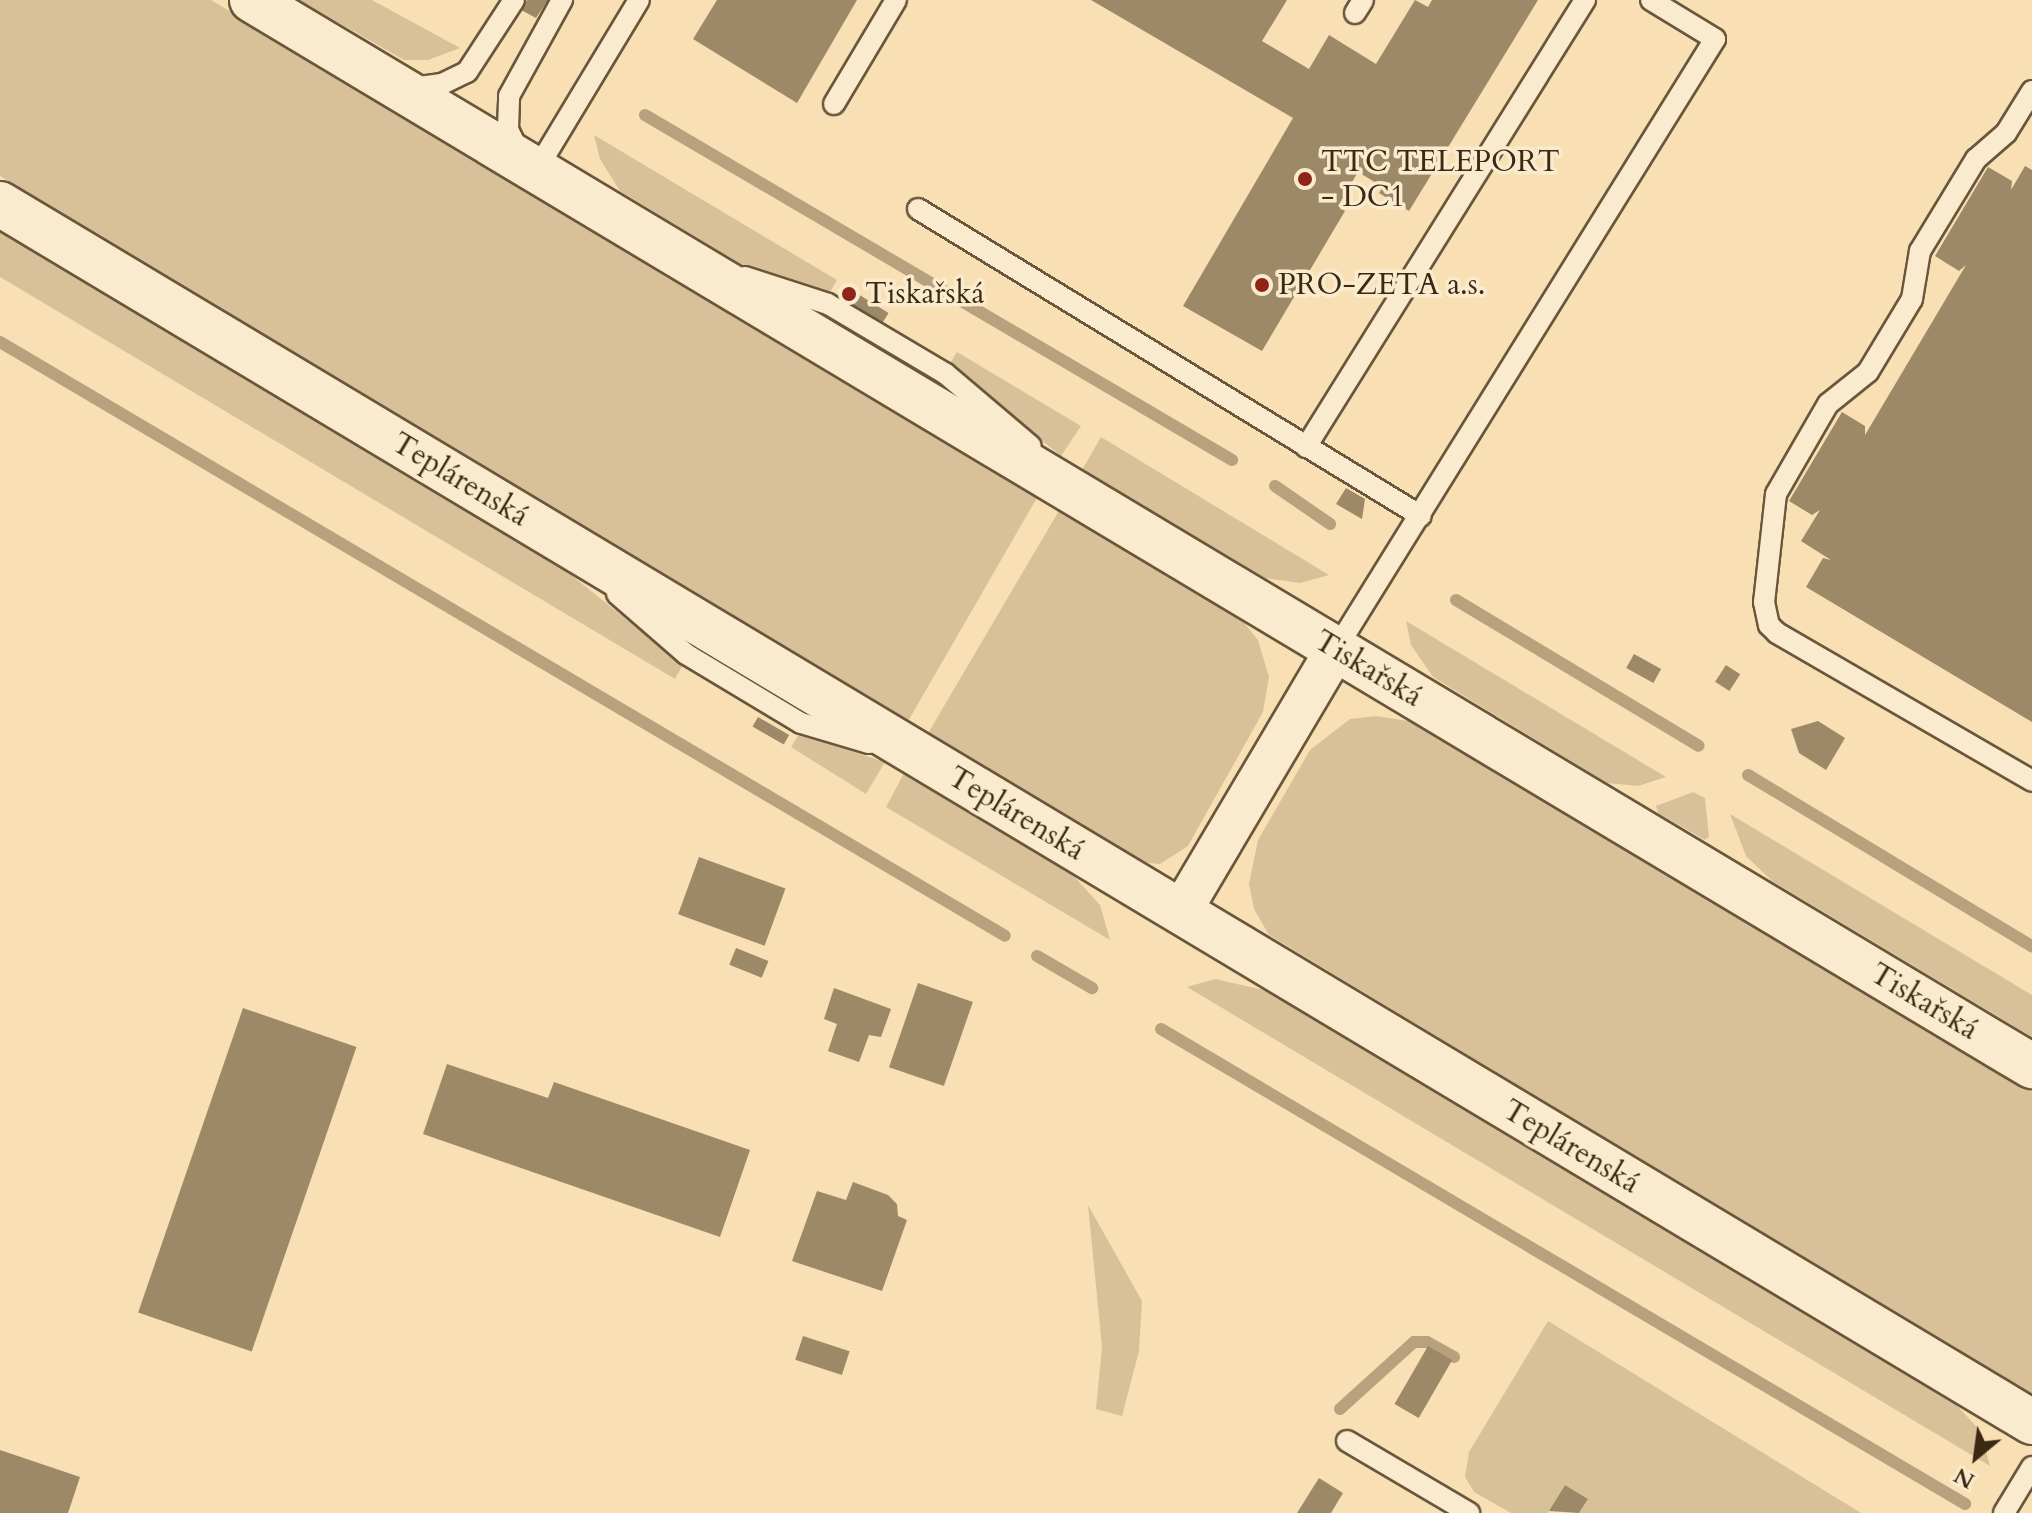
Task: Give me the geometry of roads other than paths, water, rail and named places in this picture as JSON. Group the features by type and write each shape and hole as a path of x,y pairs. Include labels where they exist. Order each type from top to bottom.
{"street":[{"name":"Tiskařská","path":"252,0 2032,1066"},
{"name":"Teplárenská","path":"0,204 2032,1422"},
{"path":"1180,913 1336,649"}],"lane":[{"path":"391,83 426,88 467,72 514,0"},
{"path":"562,0 509,96 511,139 535,168 639,0"},
{"path":"834,104 896,0"},
{"path":"1306,447 1585,0"},
{"path":"1336,649 1715,39 1683,8 1651,0"},
{"path":"2032,91 2006,133 1976,159 1920,251 1912,299 1868,372 1828,404 1776,494 1764,602 1769,625 1777,633 2032,781"},
{"path":"918,209 1421,516"},
{"path":"1347,1441 1469,1513"},
{"path":"2004,1513 2032,1467"}],"waterway":[{"path":"645,115 1232,460"},
{"path":"0,342 1005,936"},
{"path":"1275,486 1330,524"},
{"path":"1456,600 1699,746"},
{"path":"1748,775 2032,946"},
{"path":"1037,956 1092,988"},
{"path":"1161,1029 1965,1504"},
{"path":"1340,1409 1414,1342 1427,1342 1454,1357"}],"place":[{"name":"TTC TELEPORT - DC1","path":"1305,179"},
{"name":"PRO-ZETA a.s.","path":"1262,285"},
{"name":"Tiskařská","path":"849,294"}]}
